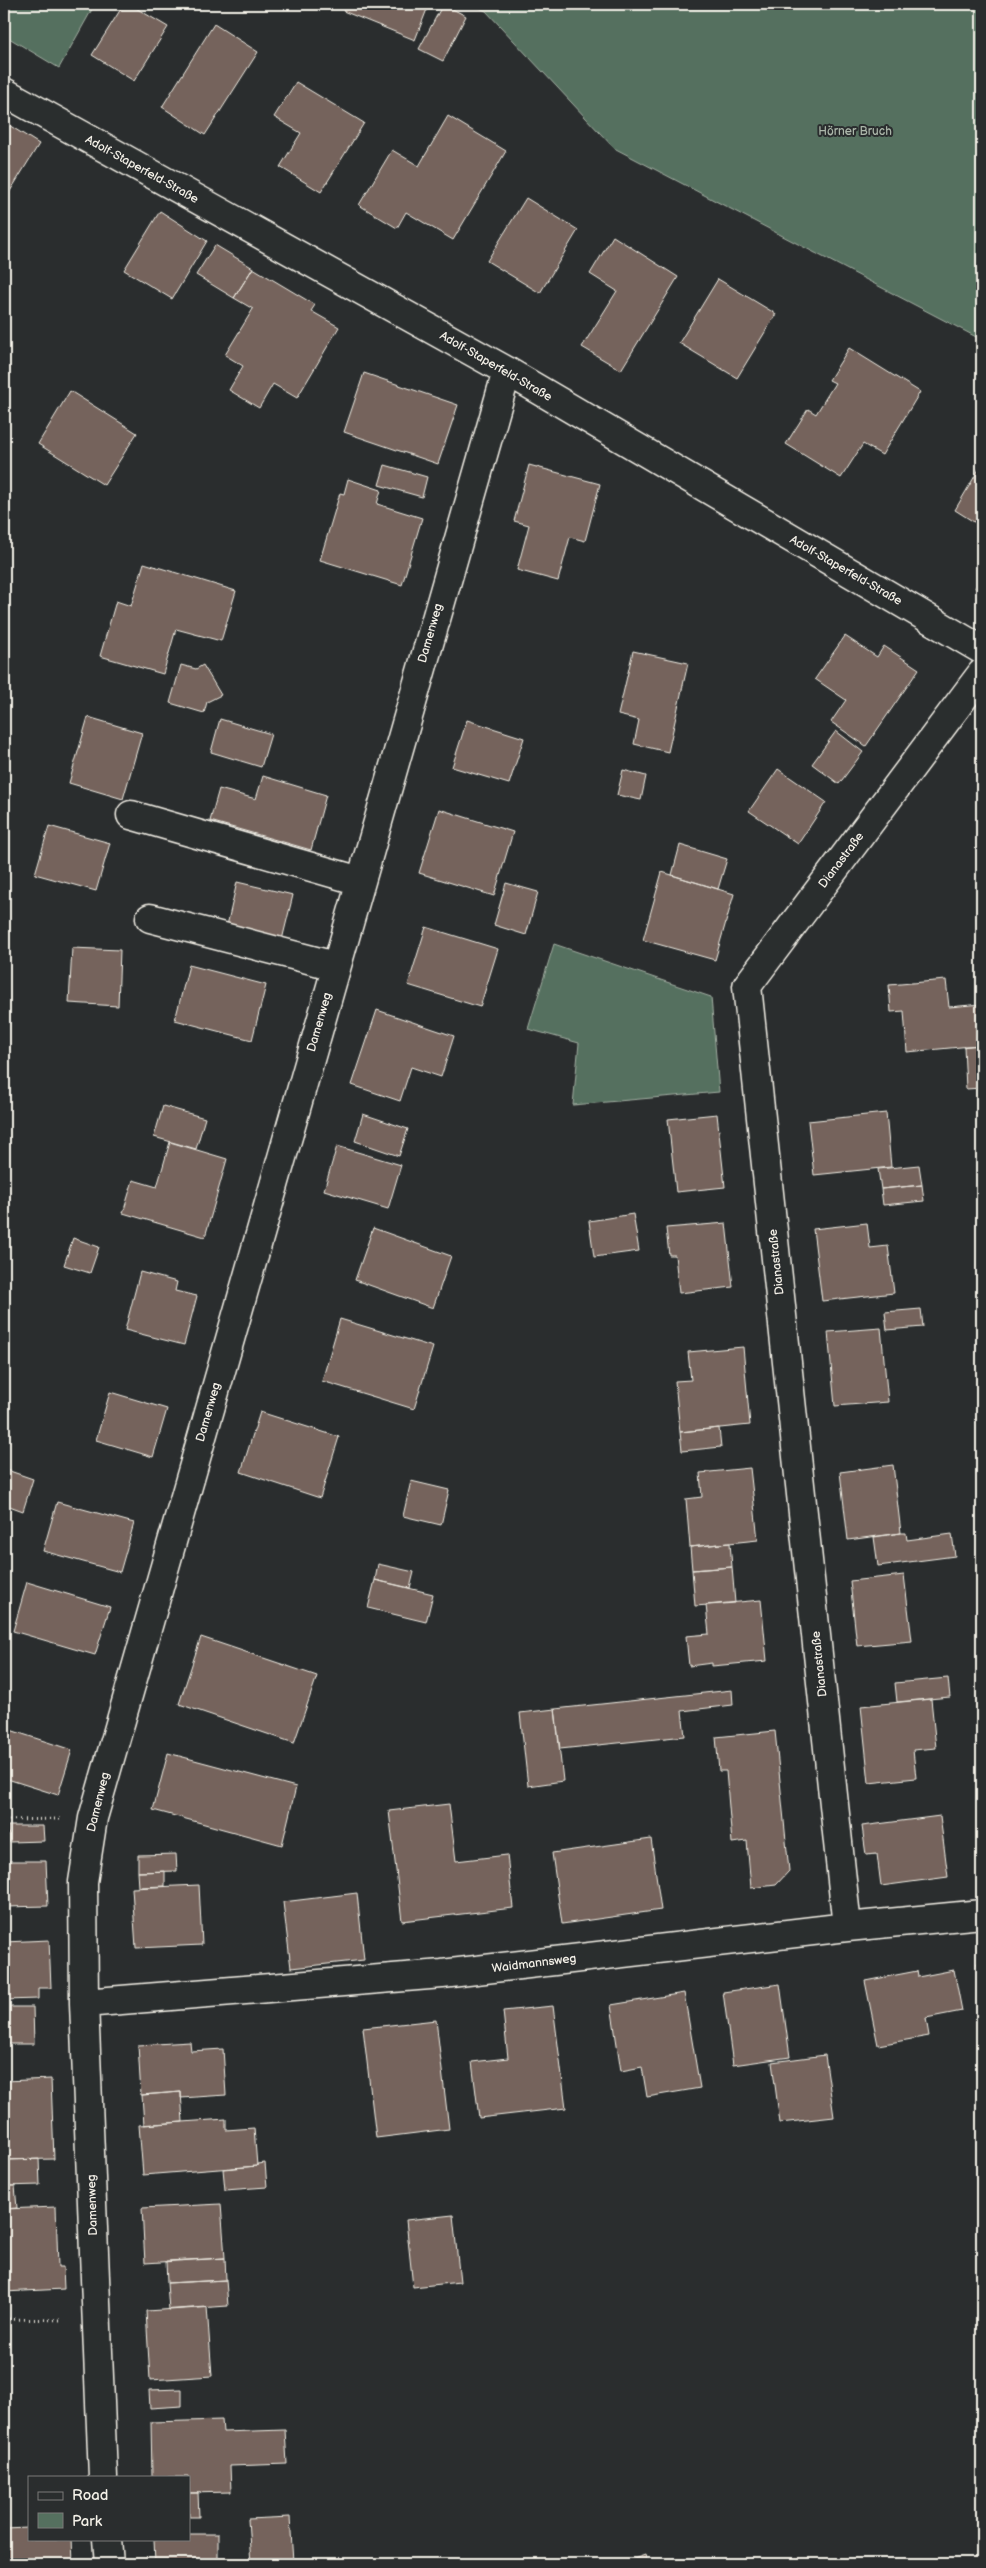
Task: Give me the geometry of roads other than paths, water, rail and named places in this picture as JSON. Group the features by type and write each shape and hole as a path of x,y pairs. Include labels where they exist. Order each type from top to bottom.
{"street":[{"name":"Adolf-Staperfeld-Straße","path":"4,92 506,372 982,650"},
{"name":"Damenweg","path":"103,2476 84,2003 83,1882 92,1818 506,372"},
{"name":"Dianastraße","path":"847,1927 747,986 982,673"},
{"path":"131,815 360,881"},
{"path":"150,918 335,966"},
{"name":"Waidmannsweg","path":"84,2003 442,1974 847,1927 982,1914"},
{"path":"107,2540 109,2564"}],"park label":[{"name":"Hörner Bruch","path":"855,131"}]}
